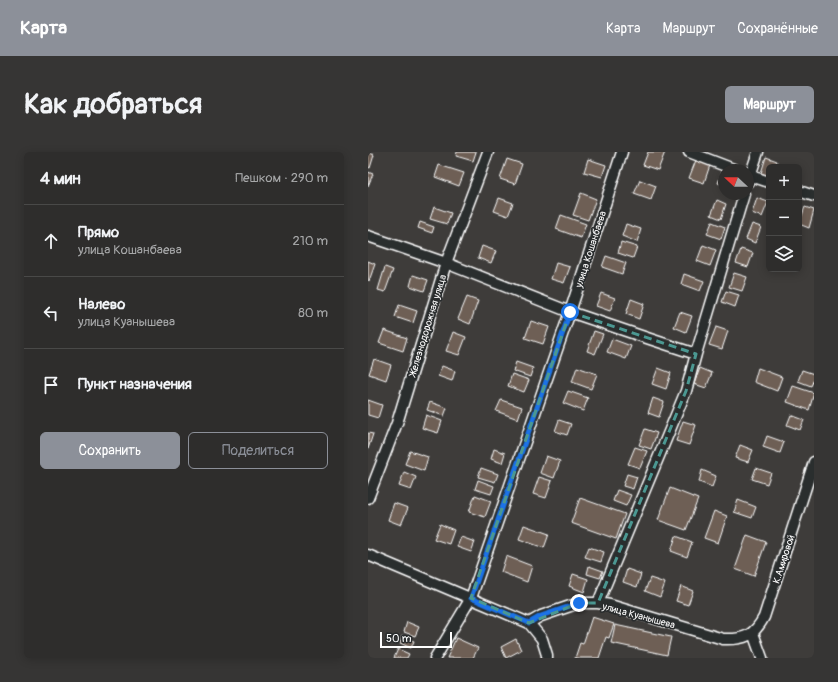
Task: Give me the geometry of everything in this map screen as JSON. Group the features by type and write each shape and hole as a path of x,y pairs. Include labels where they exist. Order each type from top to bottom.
{"street":[{"name":"Железнодорожная улица","path":"368,498 397,423 446,263 488,152"},
{"name":"улица Кошанбаева","path":"435,658 471,598 570,312 622,152"},
{"path":"689,152 720,164"},
{"path":"754,164 758,152"},
{"path":"754,179 766,181"},
{"path":"802,192 814,196"},
{"path":"598,604 686,391 742,200"},
{"path":"368,236 446,263 570,312 696,354"},
{"name":"К.Амировой","path":"753,633 764,617 814,462"},
{"path":"368,555 529,623 542,639 547,658"},
{"name":"улица Куанышева","path":"529,623 541,616 579,603 610,605 723,639 733,640 744,638 753,633"},
{"path":"753,633 762,658"}],"highlighted area":[{"path":"570,312 696,354 686,391 598,603 579,603 529,623 471,598"}],"building":[{"path":"368,152 374,155 370,168 368,167"},
{"path":"457,152 476,152 473,161 456,156"},
{"path":"648,152 665,152 658,170 643,165"},
{"path":"766,157 777,161 776,164 766,164 766,175 761,173"},
{"path":"507,159 522,164 515,184 500,179"},
{"path":"588,159 606,165 602,177 584,172"},
{"path":"696,160 710,165 704,183 689,178"},
{"path":"439,165 464,173 459,186 435,177"},
{"path":"368,172 373,174 368,186"},
{"path":"640,180 656,186 651,200 634,194"},
{"path":"581,193 596,199 588,220 573,215"},
{"path":"499,198 513,203 508,216 494,211"},
{"path":"757,198 766,201 766,207 762,217 752,213"},
{"path":"717,200 726,204 721,219 711,215"},
{"path":"434,207 451,213 447,224 430,219"},
{"path":"805,207 814,210 809,228 802,225 802,216"},
{"path":"561,215 586,224 581,238 556,229"},
{"path":"420,222 434,227 432,233 418,228"},
{"path":"712,222 725,227 721,239 707,234"},
{"path":"626,224 641,229 637,242 622,236"},
{"path":"752,224 761,227 755,243 746,239"},
{"path":"621,242 637,247 633,258 618,253"},
{"path":"703,245 716,250 710,266 697,261"},
{"path":"482,246 496,251 491,263 478,258"},
{"path":"741,249 753,253 748,267 736,263"},
{"path":"606,256 626,263 622,274 602,267"},
{"path":"368,261 375,264 369,281 368,280"},
{"path":"556,263 570,267 564,283 551,279"},
{"path":"385,267 393,270 385,292 378,290"},
{"path":"734,273 747,277 742,291 729,287"},
{"path":"684,274 704,281 700,291 681,284"},
{"path":"413,275 428,280 424,291 410,286"},
{"path":"726,291 739,295 735,307 722,302"},
{"path":"601,293 615,298 610,311 596,306"},
{"path":"467,297 478,301 470,324 458,319"},
{"path":"631,299 644,304 639,319 626,314"},
{"path":"399,305 417,311 413,323 395,317"},
{"path":"680,312 692,316 686,332 674,327"},
{"path":"531,321 549,327 543,344 525,338"},
{"path":"716,327 728,331 722,349 709,345"},
{"path":"384,330 407,338 403,351 379,343"},
{"path":"594,331 603,334 595,354 587,351"},
{"path":"453,332 466,337 459,355 446,351"},
{"path":"612,339 631,346 626,359 607,352"},
{"path":"374,359 391,365 386,380 369,374"},
{"path":"516,362 533,368 530,377 513,371"},
{"path":"442,366 455,371 452,381 438,376"},
{"path":"577,367 597,374 591,389 572,382"},
{"path":"658,368 671,373 666,389 652,384"},
{"path":"700,368 712,373 706,388 694,384"},
{"path":"758,368 782,377 777,391 754,382"},
{"path":"802,370 814,374 814,379 811,386 798,381"},
{"path":"512,374 529,380 524,392 508,386"},
{"path":"793,386 814,393 809,410 787,402"},
{"path":"568,391 588,398 583,411 563,403"},
{"path":"653,398 664,402 659,417 648,413"},
{"path":"368,400 382,405 378,418 368,415"},
{"path":"501,400 522,407 518,419 496,411"},
{"path":"430,402 447,408 444,416 427,410"},
{"path":"426,415 442,421 438,433 422,428"},
{"path":"791,415 804,420 800,430 787,425"},
{"path":"559,420 571,424 567,435 555,431"},
{"path":"683,421 696,425 689,445 676,441"},
{"path":"645,429 657,433 651,449 639,445"},
{"path":"368,433 373,434 368,449"},
{"path":"767,436 784,442 780,453 763,447"},
{"path":"740,445 753,450 748,462 735,458"},
{"path":"635,447 647,451 640,468 628,464"},
{"path":"494,449 505,453 502,463 491,459"},
{"path":"410,451 428,457 424,471 405,464"},
{"path":"546,456 560,461 554,478 540,473"},
{"path":"481,468 498,474 495,482 478,477"},
{"path":"756,468 771,473 767,484 752,479"},
{"path":"702,470 716,476 712,487 699,482"},
{"path":"404,472 416,477 411,490 399,486"},
{"path":"627,474 637,477 633,489 623,486"},
{"path":"539,477 552,481 546,498 533,494"},
{"path":"478,480 494,486 491,494 475,489"},
{"path":"670,488 698,499 686,530 658,520"},
{"path":"617,490 631,495 626,506 613,501"},
{"path":"475,495 491,501 485,517 469,512"},
{"path":"580,498 625,514 616,539 571,523"},
{"path":"738,500 756,507 752,518 734,512"},
{"path":"394,503 408,508 401,525 388,520"},
{"path":"714,511 727,516 718,543 704,538"},
{"path":"440,524 454,530 449,544 434,539"},
{"path":"524,525 549,534 544,548 519,539"},
{"path":"747,535 766,542 754,576 735,569"},
{"path":"676,536 692,542 687,557 671,551"},
{"path":"461,537 475,542 471,552 457,547"},
{"path":"589,547 604,552 601,562 585,557"},
{"path":"506,556 532,566 527,582 501,572"},
{"path":"589,566 603,571 600,578 587,574"},
{"path":"627,569 641,574 637,587 623,582"},
{"path":"573,574 588,579 584,592 569,586"},
{"path":"650,578 665,583 660,597 645,591"},
{"path":"681,586 693,591 688,605 676,601"},
{"path":"592,617 614,624 609,638 606,637 599,658 575,658 580,643 583,644"},
{"path":"407,622 419,627 415,636 404,632"},
{"path":"615,625 671,637 667,655 611,643"},
{"path":"402,636 414,641 411,648 400,643"},
{"path":"456,638 478,648 473,658 447,658"},
{"path":"516,639 521,650 506,658 501,647"},
{"path":"398,649 409,654 407,658 394,658"}],"route":[{"path":"570,312 471,598 529,623 541,616 579,603"}]}
